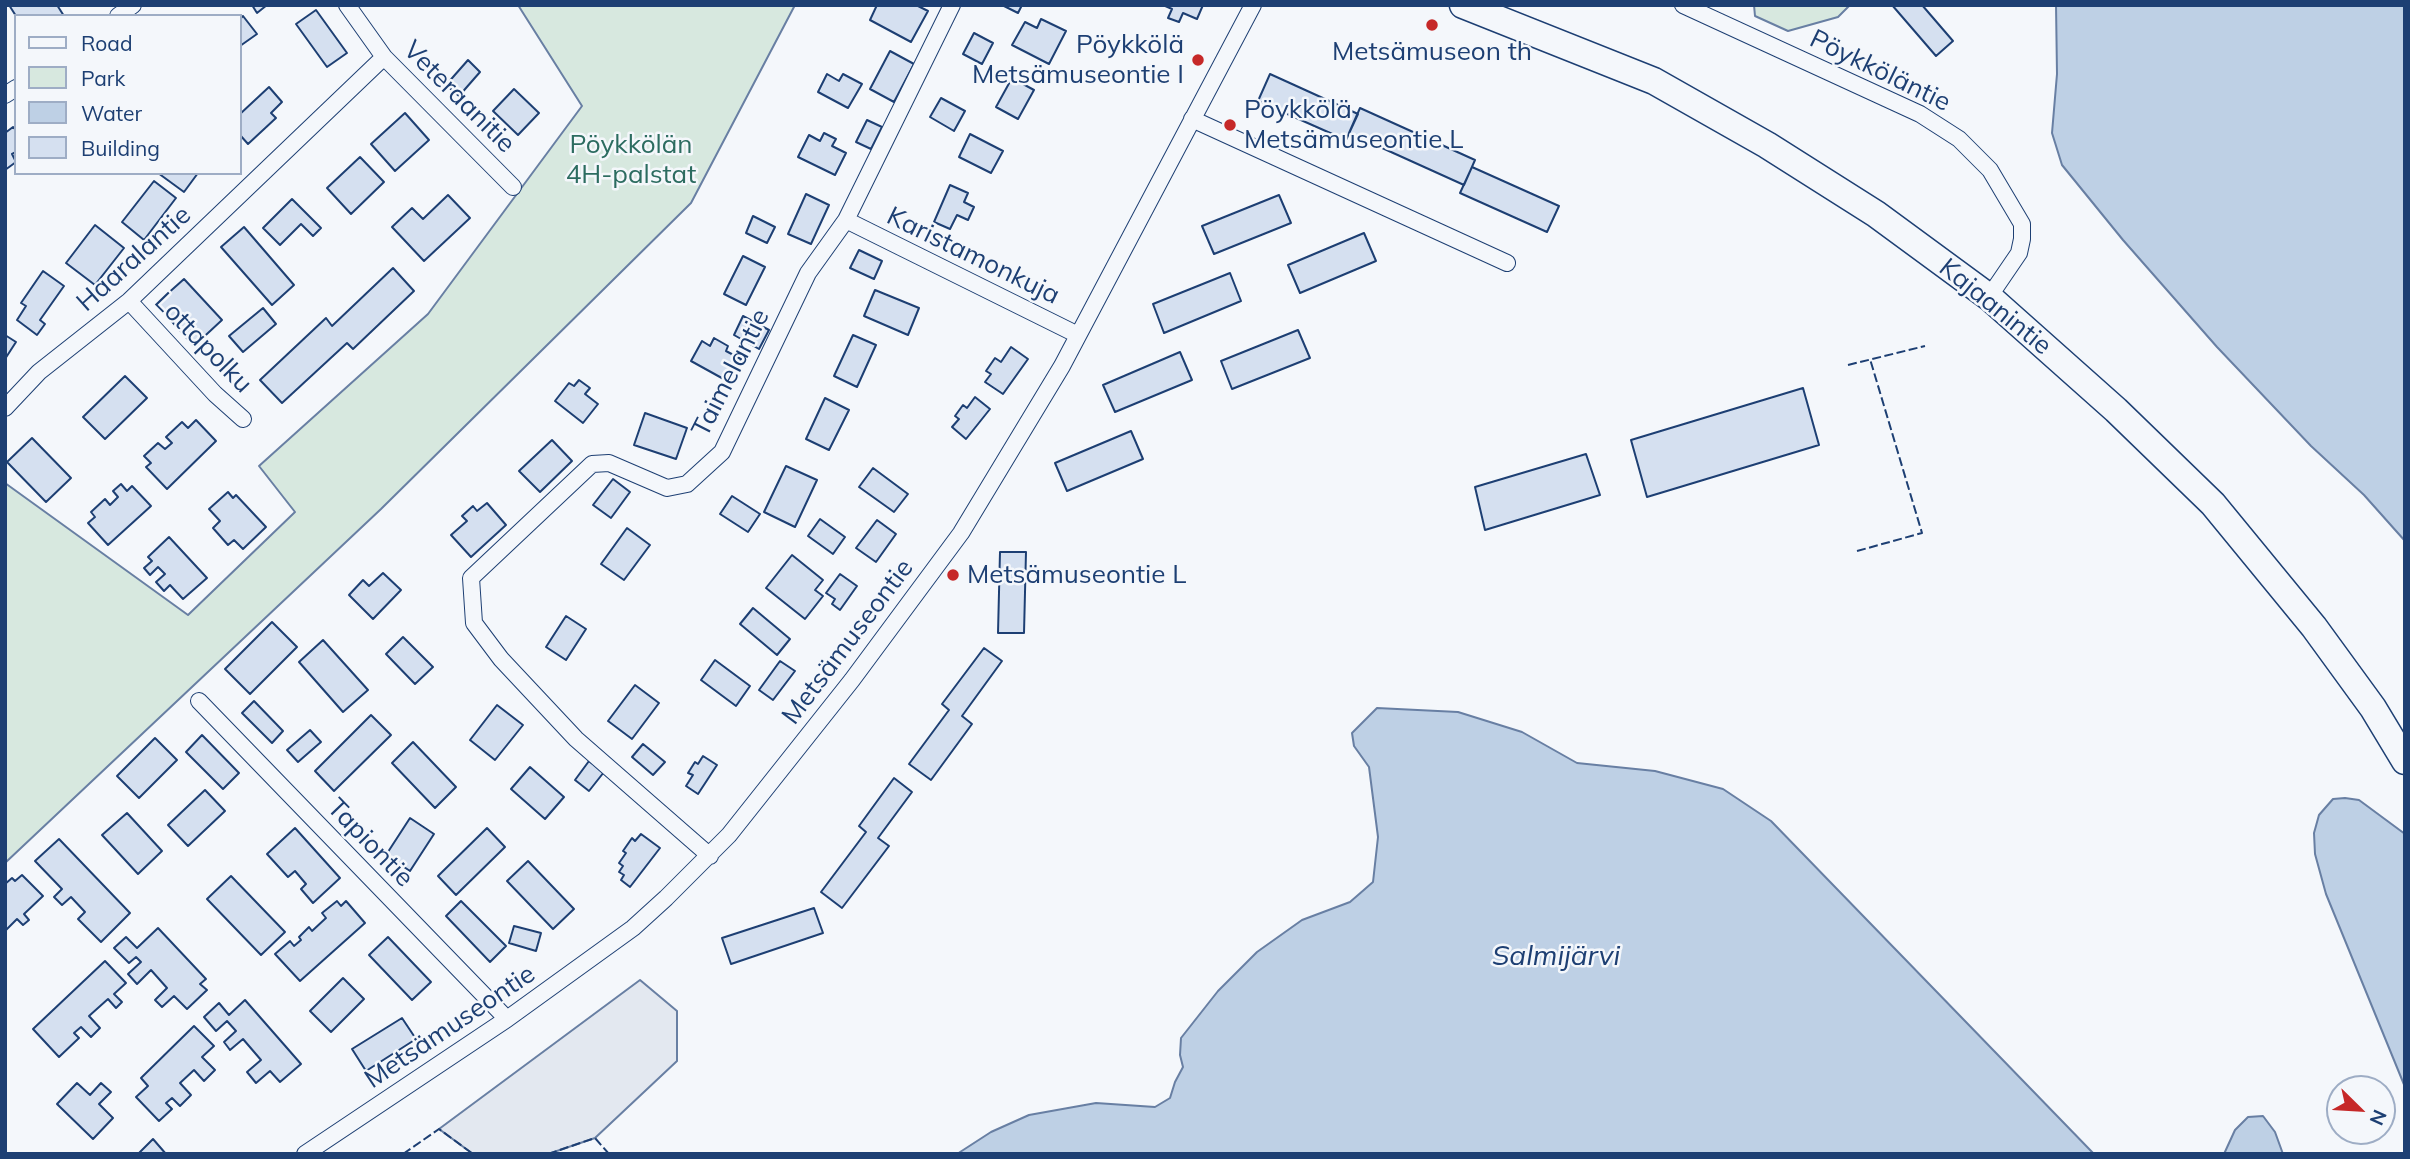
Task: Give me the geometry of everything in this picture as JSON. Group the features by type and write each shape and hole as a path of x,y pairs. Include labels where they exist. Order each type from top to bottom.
{"main road":[{"name":"Kajaanintie","path":"1464,5 1654,81 1767,145 1876,214 1989,297 2116,410 2213,504 2314,627 2373,708 2405,761"}],"street":[{"name":"Veteraanitie","path":"347,5 384,57 513,187"},
{"name":"Taimelantie","path":"710,856 576,739 501,659 474,623 471,578 592,464 609,463 667,488 687,484 722,452 808,273 846,220 952,5"},
{"name":"Metsämuseontie","path":"305,1154 507,1019 633,928 710,856 738,825 852,680 961,533 1062,366 1253,5"},
{"name":"Pöykköläntie","path":"1683,5 1920,114 1959,139 1990,170 2022,224 2019,253 1989,297"},
{"name":"Haaralantie","path":"5,408 39,372 129,301 384,57"},
{"path":"1192,120 1507,263"},
{"name":"Karistamonkuja","path":"846,220 1078,335"},
{"name":"Lottapolku","path":"129,301 215,394 243,419"},
{"name":"Tapiontie","path":"199,701 507,1019"}],"green space":[{"name":"Pöykkölän 4H-palstat","path":"518,5 795,5 691,203 381,509 5,863 5,483 188,615 295,512 259,466 428,314 582,106"},
{"path":"1754,5 1850,5 1838,17 1788,31 1755,16"}],"shaded area":[{"path":"640,980 677,1011 677,1061 595,1138 548,1154 473,1154 439,1129"}],"water":[{"path":"2056,5 2405,5 2405,541 2364,495 2311,446 2217,347 2123,240 2062,165 2052,133 2057,74"},
{"name":"Salmijärvi","path":"1377,708 1458,712 1522,732 1577,763 1655,771 1723,789 1771,821 2094,1154 957,1154 991,1132 1029,1115 1096,1103 1155,1107 1170,1098 1183,1067 1180,1055 1181,1038 1218,991 1257,952 1302,920 1350,902 1373,882 1378,837 1369,767 1354,746 1352,733"},
{"path":"2333,799 2359,800 2405,834 2405,1087 2326,894 2315,854 2314,833 2319,815"},
{"path":"2263,1116 2275,1132 2283,1154 2224,1154 2235,1130 2248,1117"}],"building":[{"path":"9,5 57,5 63,14 15,14"},
{"path":"252,5 267,5 257,13"},
{"path":"877,5 916,5 928,11 911,42 870,20"},
{"path":"1002,5 1022,5 1018,13"},
{"path":"1163,5 1203,5 1197,19 1183,13 1179,22 1168,18 1172,9"},
{"path":"1892,5 1922,5 1953,41 1936,56"},
{"path":"316,10 347,53 327,67 296,24"},
{"path":"242,17 257,34 242,45"},
{"path":"1041,19 1066,31 1049,64 1012,45 1025,22 1037,28"},
{"path":"974,33 993,43 982,64 963,54"},
{"path":"890,51 914,64 894,102 870,89"},
{"path":"468,60 480,72 459,96 446,85"},
{"path":"827,74 839,81 843,74 862,84 848,108 818,92"},
{"path":"1270,74 1358,114 1346,140 1258,101"},
{"path":"1012,78 1034,90 1018,119 996,107"},
{"path":"269,87 282,102 271,113 276,118 248,144 242,137 242,112"},
{"path":"514,89 539,113 518,135 493,111"},
{"path":"941,98 965,111 954,131 930,117"},
{"path":"1360,108 1475,160 1464,185 1349,133"},
{"path":"405,113 429,140 395,171 371,144"},
{"path":"867,120 882,127 871,149 856,142"},
{"path":"14,128 14,163 5,170 5,133"},
{"path":"824,133 836,139 832,146 846,153 835,175 798,157 809,135 820,141"},
{"path":"970,134 1003,151 991,173 959,157"},
{"path":"360,157 384,182 351,214 327,188"},
{"path":"1472,167 1559,206 1547,232 1460,193"},
{"path":"161,175 197,175 184,192"},
{"path":"154,181 176,198 144,240 122,222"},
{"path":"950,185 968,193 964,202 974,207 968,220 957,215 950,229 934,222"},
{"path":"806,194 829,205 811,244 788,234"},
{"path":"448,195 470,218 424,261 392,227 412,208 423,219"},
{"path":"1279,195 1291,223 1214,254 1202,226"},
{"path":"292,199 321,228 313,236 301,224 280,245 263,228"},
{"path":"753,216 775,227 767,243 746,233"},
{"path":"95,225 124,248 95,285 66,263"},
{"path":"244,227 294,285 272,305 221,247"},
{"path":"1364,233 1376,261 1300,293 1288,265"},
{"path":"859,250 882,261 874,279 850,268"},
{"path":"743,256 765,267 746,305 724,294"},
{"path":"393,268 414,291 353,349 347,343 282,403 260,380 326,318 332,326"},
{"path":"43,271 64,286 40,320 45,324 37,335 17,320 26,306 21,303"},
{"path":"1230,273 1241,301 1164,333 1153,304"},
{"path":"184,279 222,320 194,346 156,304"},
{"path":"875,290 919,308 908,335 864,316"},
{"path":"263,308 276,324 243,352 229,336"},
{"path":"743,316 769,330 759,349 734,335"},
{"path":"1298,330 1310,358 1232,389 1221,361"},
{"path":"5,335 16,342 5,359"},
{"path":"853,335 876,345 857,387 834,376"},
{"path":"714,338 728,346 726,351 741,359 729,382 691,361 702,341 710,346"},
{"path":"1011,347 1028,359 1003,394 985,382 991,374 986,371 995,358 1001,362"},
{"path":"1180,352 1192,380 1115,412 1103,385"},
{"path":"125,376 147,398 105,439 83,417"},
{"path":"579,380 590,388 585,394 598,404 583,423 555,401 569,383 574,386"},
{"path":"1803,388 1819,445 1647,497 1631,440"},
{"path":"975,397 990,409 966,439 952,427 959,419 955,416 963,405 967,408"},
{"path":"825,398 849,410 829,450 806,439"},
{"path":"645,413 687,428 676,459 634,445"},
{"path":"196,420 216,441 167,489 146,467 151,463 144,456 158,443 165,449 172,443 166,437 182,422 188,428"},
{"path":"1131,431 1143,459 1067,491 1055,463"},
{"path":"32,438 71,478 46,502 7,462"},
{"path":"552,440 572,461 540,492 519,471"},
{"path":"1586,454 1600,495 1485,530 1475,487"},
{"path":"786,466 817,480 795,527 764,512"},
{"path":"873,468 908,494 894,512 859,487"},
{"path":"613,479 630,492 611,518 593,505"},
{"path":"121,484 127,491 132,486 151,506 108,545 88,523 95,517 91,512 105,499 110,505 118,497 113,491"},
{"path":"228,492 233,498 236,495 266,527 243,549 234,540 228,545 213,528 220,521 209,509"},
{"path":"732,496 760,514 748,532 720,514"},
{"path":"487,503 506,525 471,557 451,535 467,521 462,516 473,506 477,511"},
{"path":"820,519 845,537 833,554 808,536"},
{"path":"877,520 896,534 876,562 856,548"},
{"path":"627,528 650,545 624,580 601,564"},
{"path":"169,537 207,578 183,599 170,585 164,591 156,582 165,574 158,567 150,575 144,568 152,561 148,557"},
{"path":"1000,552 1026,552 1024,633 998,633"},
{"path":"792,555 823,580 815,590 823,596 805,619 766,588"},
{"path":"383,573 401,590 373,619 349,595 363,580 369,586"},
{"path":"840,574 857,586 840,610 832,604 835,599 826,593"},
{"path":"753,608 790,639 777,655 740,624"},
{"path":"566,616 586,629 566,660 546,647"},
{"path":"272,622 297,647 250,694 225,669"},
{"path":"403,637 433,667 415,684 386,654"},
{"path":"323,640 368,690 343,712 299,662"},
{"path":"984,648 1002,661 962,716 972,724 931,780 909,764 949,710 942,704"},
{"path":"715,660 750,686 736,706 701,680"},
{"path":"780,661 795,671 773,700 759,690"},
{"path":"635,685 659,703 632,739 608,721"},
{"path":"254,701 283,731 272,743 242,713"},
{"path":"497,705 523,725 495,760 470,740"},
{"path":"371,715 391,735 334,791 315,771"},
{"path":"310,730 321,742 298,762 287,750"},
{"path":"202,735 239,773 223,789 186,752"},
{"path":"155,738 177,760 139,798 117,776"},
{"path":"413,742 456,787 435,808 392,763"},
{"path":"643,744 665,762 653,775 632,757"},
{"path":"703,756 717,765 698,794 686,786 693,775 688,773"},
{"path":"589,761 604,772 589,791 575,780"},
{"path":"530,767 564,797 545,819 511,789"},
{"path":"894,778 912,792 878,838 889,846 842,908 821,892 866,832 859,826"},
{"path":"205,790 225,811 188,846 168,825"},
{"path":"127,813 162,851 138,874 102,835"},
{"path":"410,818 434,834 410,871 386,855"},
{"path":"295,828 340,878 313,903 301,889 306,884 295,871 288,877 267,854"},
{"path":"487,828 505,847 456,895 438,876"},
{"path":"641,834 660,848 630,887 621,880 624,875 619,872 623,866 619,863 632,838 635,841"},
{"path":"59,839 130,913 101,942 78,919 85,912 71,897 62,905 54,897 62,889 35,861"},
{"path":"528,861 574,909 553,929 507,881"},
{"path":"22,875 43,896 24,914 29,920 23,925 17,919 5,931 5,884"},
{"path":"231,876 285,932 261,955 207,899"},
{"path":"337,901 341,906 346,901 365,923 300,981 275,954 290,941 294,946 309,927 312,931 326,918 322,913"},
{"path":"461,901 506,946 490,962 446,916"},
{"path":"814,908 823,933 731,964 722,938"},
{"path":"514,926 541,933 536,951 509,943"},
{"path":"158,928 206,979 200,984 207,990 187,1009 174,996 162,1007 155,1000 167,988 151,970 137,984 128,974 141,962 136,957 129,963 114,948 126,937 137,948"},
{"path":"388,937 431,982 412,1000 369,955"},
{"path":"105,961 126,983 114,994 122,1002 116,1008 108,999 89,1016 100,1028 91,1037 81,1027 74,1033 79,1038 59,1057 33,1029"},
{"path":"343,978 364,999 331,1032 310,1011"},
{"path":"245,1000 301,1064 280,1082 270,1071 256,1083 247,1072 261,1060 243,1039 230,1050 224,1042 236,1031 227,1021 216,1031 204,1017 219,1003 229,1015"},
{"path":"402,1018 416,1039 366,1071 352,1049"},
{"path":"194,1026 214,1046 202,1057 215,1070 204,1081 194,1070 180,1083 191,1095 180,1106 172,1098 166,1103 172,1109 159,1121 136,1097 148,1086 141,1078"},
{"path":"77,1083 90,1095 101,1083 111,1092 99,1104 113,1118 93,1139 57,1104"},
{"path":"153,1139 166,1154 138,1154"}],"fence":[{"path":"1848,365 1925,346"},
{"path":"1857,551 1922,533 1870,359"},
{"path":"403,1154 439,1129 473,1154"},
{"path":"548,1154 595,1138 609,1154"}],"place":[{"name":"Metsämuseon th","path":"1432,25"},
{"name":"Pöykkölä Metsämuseontie I","path":"1198,60"},
{"name":"Pöykkölä Metsämuseontie L","path":"1230,125"},
{"name":"Metsämuseontie L","path":"953,575"}]}
